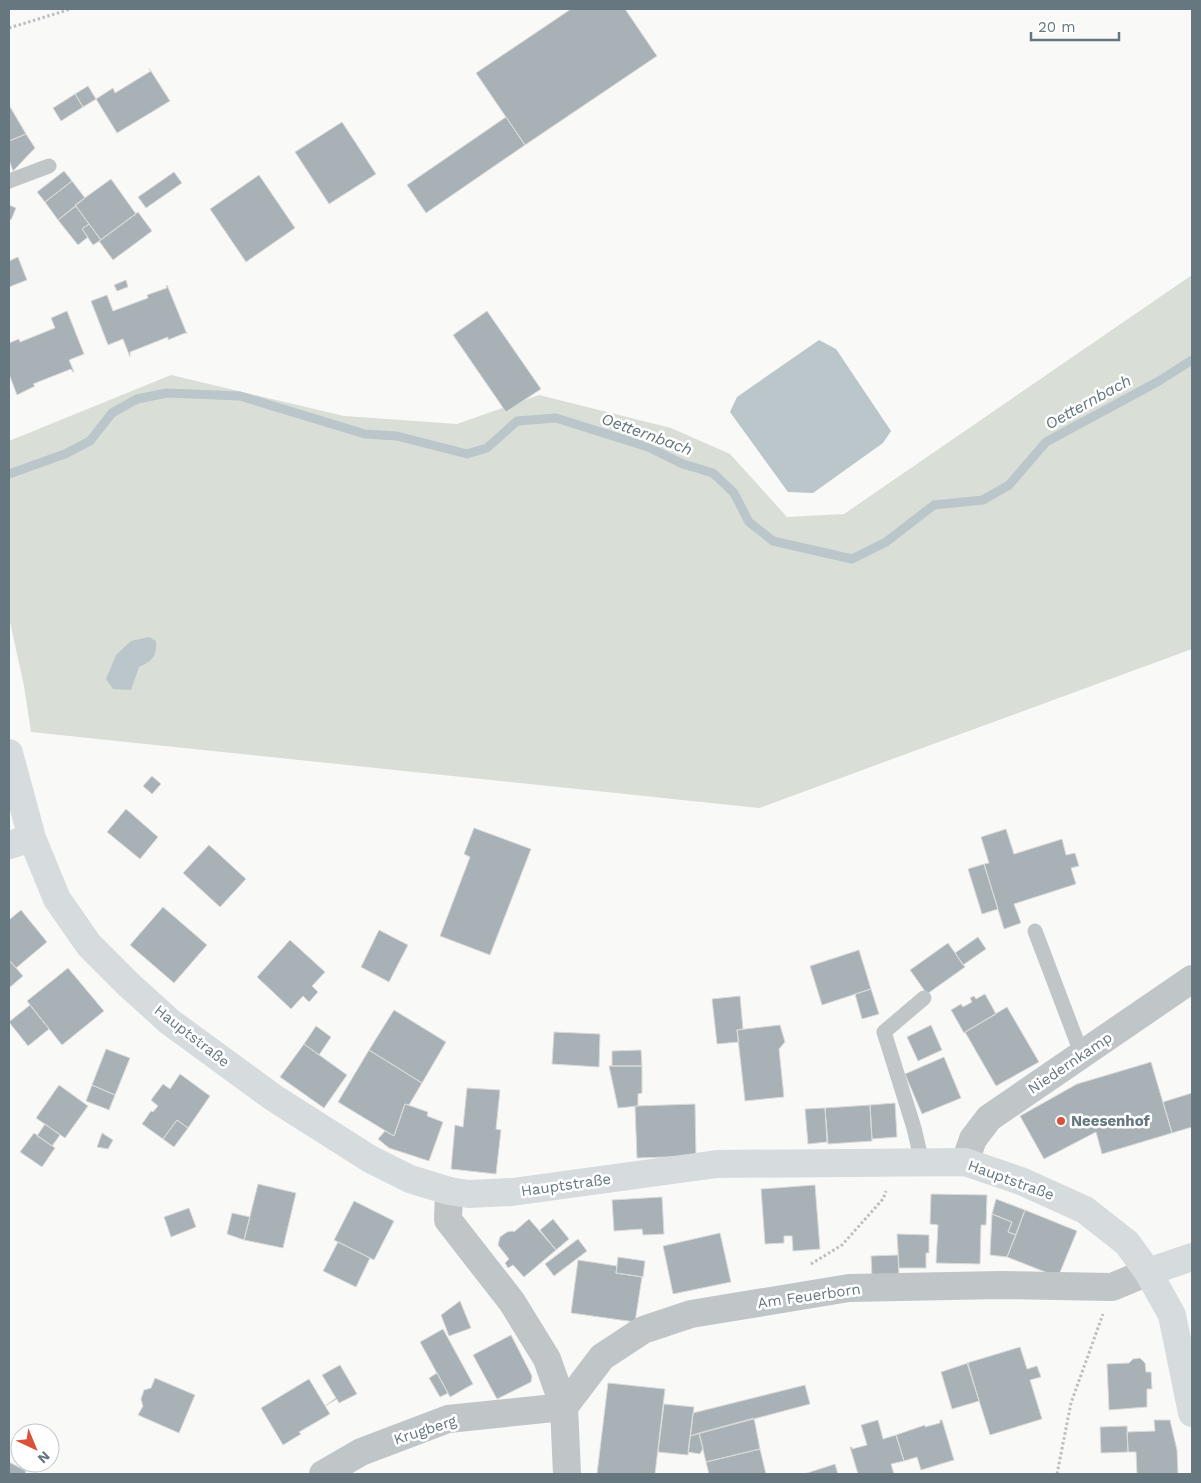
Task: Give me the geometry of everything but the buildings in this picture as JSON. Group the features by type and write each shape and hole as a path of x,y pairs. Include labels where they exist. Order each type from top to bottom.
{"main road":[{"name":"Hauptstraße","path":"9,753 20,842 88,945 170,1022 274,1098 370,1159 410,1179 449,1192 469,1194 512,1192 717,1164 965,1162 1021,1181 1085,1210 1127,1243 1148,1272 1172,1315 1192,1413"},
{"path":"1148,1272 1192,1257"}],"street":[{"name":"Niedernkamp","path":"965,1162 973,1139 989,1118 1192,980"},
{"path":"449,1192 448,1220 517,1310 547,1359 564,1407 567,1474"},
{"name":"Am Feuerborn","path":"564,1407 602,1357 643,1330 690,1314 849,1288 1001,1285 1112,1287 1148,1272"},
{"name":"Krugberg","path":"323,1474 361,1452 448,1419 564,1407"}],"lane":[{"path":"9,181 49,166"},
{"path":"1035,931 1082,1055"},
{"path":"922,1162 914,1128 884,1032 924,998"}],"path":[{"path":"9,28 71,9"},
{"path":"809,1266 842,1245 884,1199 887,1185 886,1162"},
{"path":"1057,1474 1071,1403 1112,1287"}],"shaded area":[{"path":"1192,275 1192,649 759,808 31,732 24,686 9,617 9,441 171,375 344,416 457,424 539,395 671,428 730,454 787,517 844,514"},
{"path":"819,340 836,349 891,431 883,443 813,493 788,492 730,412 737,397"},
{"path":"149,637 156,641 156,651 153,658 139,667 131,690 113,689 106,679 116,655 131,641"}],"waterway":[{"name":"Oetternbach","path":"9,474 65,454 90,441 112,413 137,399 167,393 240,396 365,434 397,436 467,454 487,448 517,421 556,418 648,447 683,464 713,473 734,493 749,522 773,541 852,559 886,542 934,505 983,500 1009,485 1046,442 1159,381 1192,360"}],"place":[{"name":"Neesenhof","path":"1061,1121"}]}
